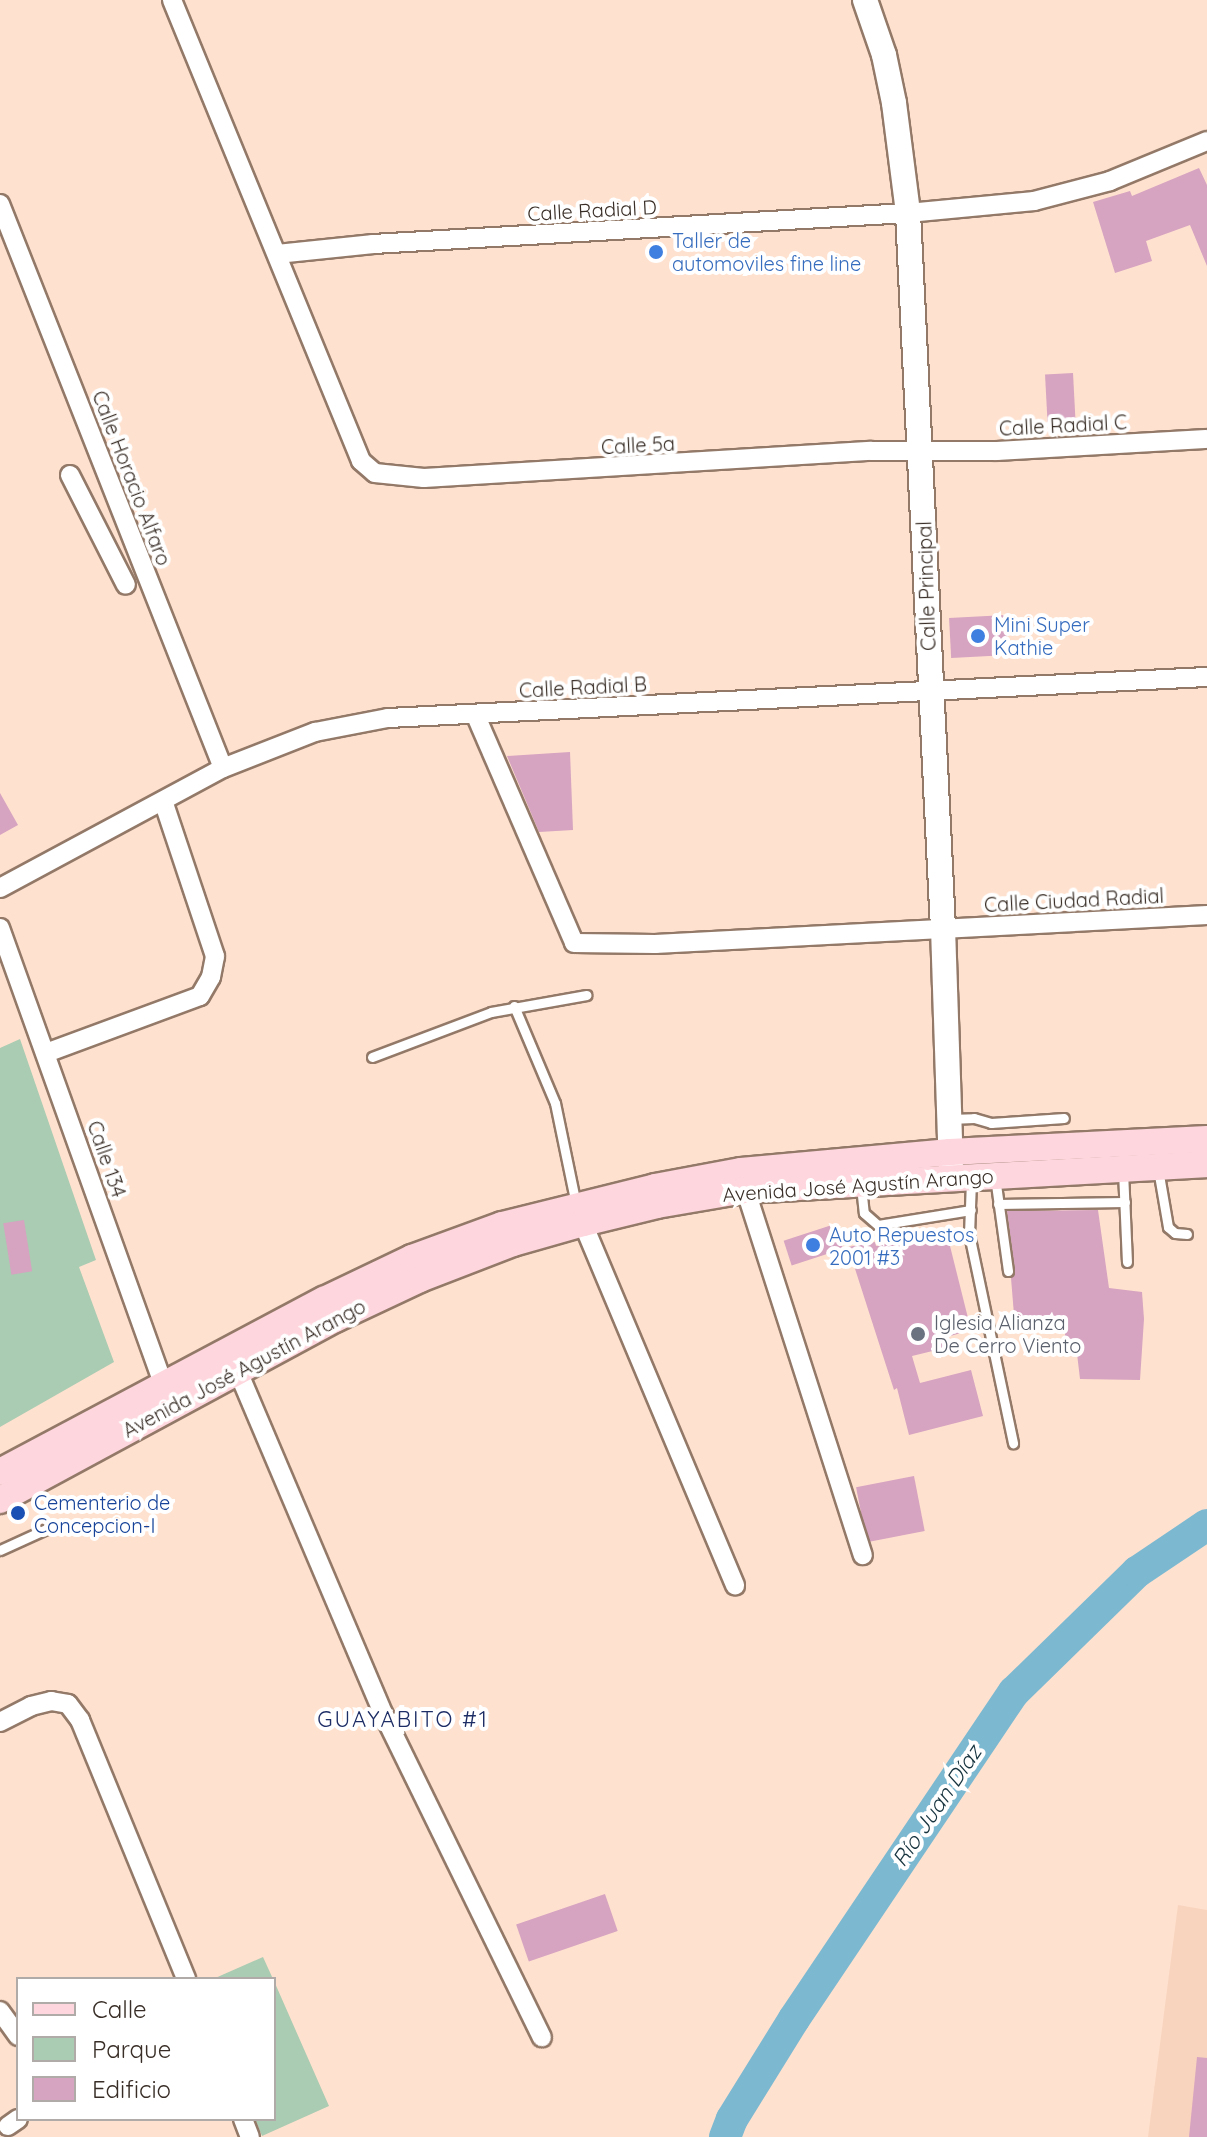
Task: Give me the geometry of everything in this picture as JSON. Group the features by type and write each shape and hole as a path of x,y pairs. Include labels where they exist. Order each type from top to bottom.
{"main road":[{"name":"Avenida José Agustín Arango","path":"0,1500 167,1394 412,1258 502,1225 580,1216 743,1181 1155,1154 1207,1139"},
{"name":"Avenida José Agustín Arango","path":"1155,1154 1207,1164"},
{"name":"Avenida José Agustín Arango","path":"0,1472 167,1394 237,1369 420,1279 580,1216"}],"street":[{"path":"172,0 277,254"},
{"name":"Calle Principal","path":"865,0 884,55 894,103 908,213 943,928 949,1119 972,1166"},
{"name":"Calle Radial D","path":"277,254 373,244 908,213 1061,196 1110,181 1207,141"},
{"name":"Calle Horacio Alfaro","path":"0,204 223,768"},
{"name":"Calle 5a","path":"277,254 361,461 375,473 424,478 856,452 920,452"},
{"name":"Calle Radial C","path":"920,452 997,451 1207,439"},
{"path":"70,475 126,585"},
{"path":"116,565 138,555"},
{"name":"Calle Radial B","path":"0,888 223,768 315,732 388,718 476,716 931,688 1207,677"},
{"name":"Calle Ciudad Radial","path":"476,716 574,943 655,944 1207,915"},
{"path":"46,1053 200,996 211,977 215,956 163,801"},
{"name":"Calle 134","path":"0,928 167,1394"},
{"path":"743,1181 863,1555"},
{"path":"580,1216 735,1586"},
{"path":"237,1369 384,1715 542,2037"},
{"path":"0,1722 31,1706 51,1701 68,1704 80,1720 185,1977"},
{"path":"0,2011 16,2033"}],"lane":[{"path":"372,1057 514,1006 586,995"},
{"path":"514,1006 555,1103 580,1216"},
{"path":"949,1119 974,1118 991,1123 1064,1118"},
{"path":"1026,1121 1028,1161"},
{"path":"1155,1154 1168,1227 1170,1231 1187,1234"},
{"path":"1122,1156 1127,1262"},
{"path":"972,1166 998,1204 1008,1271"},
{"path":"972,1166 969,1234 1013,1443"},
{"path":"860,1172 864,1213 878,1225 971,1210"},
{"path":"998,1204 1125,1202"},
{"path":"0,1550 53,1526"}],"shaded area":[{"path":"1178,1905 1207,1910 1207,2137 1148,2137"}],"green space":[{"path":"20,1039 96,1260 79,1267 114,1362 0,1427 0,1048"},
{"path":"263,1957 272,1977 218,1977"},
{"path":"276,1986 329,2106 262,2136 256,2121 276,2121"}],"building":[{"path":"1199,168 1207,185 1207,266 1190,225 1146,241 1152,261 1115,273 1093,202 1130,191 1132,196"},
{"path":"1073,373 1076,423 1048,424 1045,374"},
{"name":"Mini Super Kathie","path":"1006,615 1008,655 951,658 949,618"},
{"path":"570,752 573,830 539,832 507,756"},
{"path":"0,793 18,825 0,835"},
{"path":"1098,1210 1109,1288 1142,1292 1144,1319 1140,1380 1080,1379 1076,1345 1065,1346 1065,1329 1015,1327 1011,1278 1015,1270 1007,1211"},
{"path":"24,1220 32,1271 11,1275 3,1223"},
{"name":"Auto Repuestos 2001 #3","path":"835,1224 843,1249 792,1265 784,1241"},
{"name":"Iglesia Alianza De Cerro Viento","path":"946,1230 971,1330 947,1337 949,1347 912,1356 920,1383 971,1370 983,1416 909,1435 897,1388 894,1390 848,1247 875,1242 876,1246"},
{"path":"914,1476 925,1531 867,1542 856,1487"},
{"path":"605,1894 618,1931 529,1961 516,1925"},
{"path":"1197,2057 1207,2058 1207,2137 1189,2137"}],"waterway":[{"name":"Río Juan Díaz","path":"725,2137 732,2119 794,2019 1014,1692 1137,1572 1207,1525"}],"place":[{"name":"Taller de automoviles fine line","path":"656,252"},
{"name":"Mini Super Kathie","path":"978,636"},
{"name":"Auto Repuestos 2001 #3","path":"813,1245"},
{"name":"Iglesia Alianza De Cerro Viento","path":"918,1334"},
{"name":"Cementerio de Concepcion-I","path":"18,1513"}],"district":[{"name":"GUAYABITO #1","path":"403,1720"}]}
